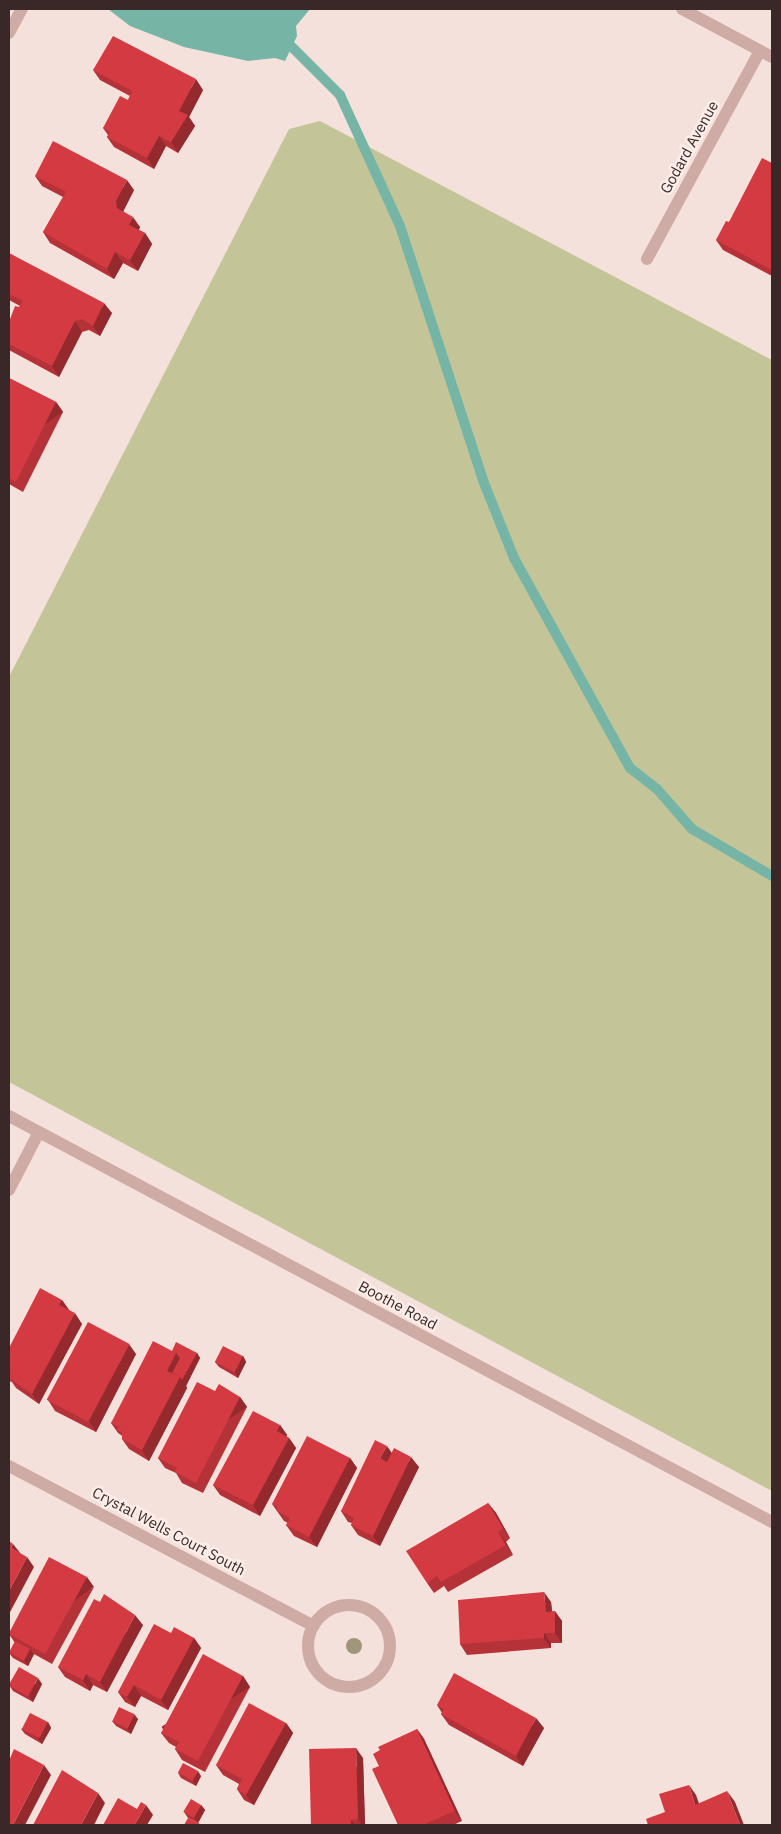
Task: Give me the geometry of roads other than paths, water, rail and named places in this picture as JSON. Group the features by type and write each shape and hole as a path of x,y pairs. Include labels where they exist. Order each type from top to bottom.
{"street":[{"path":"9,33 22,9"},
{"path":"682,9 772,57"},
{"name":"Godard Avenue","path":"647,260 760,51"},
{"name":"Boothe Road","path":"9,1116 772,1522"},
{"path":"9,1190 40,1132"},
{"name":"Crystal Wells Court South","path":"9,1466 314,1626"},
{"path":"360,1606 372,1612 389,1633 388,1659 382,1671 360,1686 333,1684 321,1677 308,1653 314,1626 333,1608 360,1606"}],"water":[{"path":"108,9 310,9 296,26 297,36 285,61 275,58 248,61 184,47 130,26"}],"waterway":[{"path":"283,38 340,95 400,226 484,483 514,558 630,768 657,789 692,829 772,876"}]}
